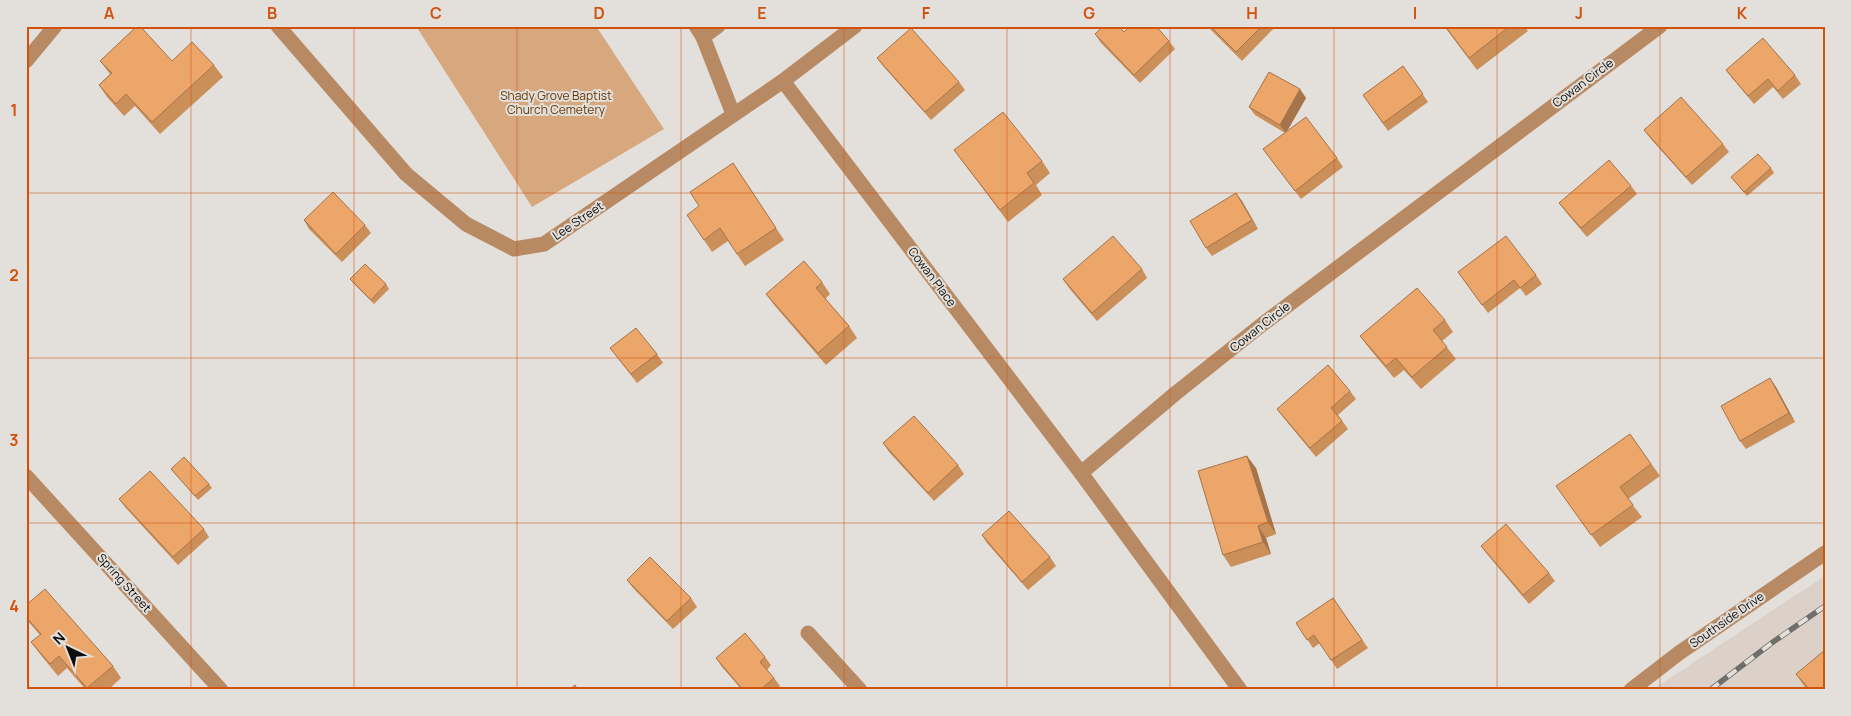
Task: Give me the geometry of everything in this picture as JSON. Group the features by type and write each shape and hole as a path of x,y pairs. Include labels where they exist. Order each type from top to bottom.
{"street":[{"path":"26,61 55,26"},
{"name":"Lee Street","path":"278,26 406,174 466,224 514,249 544,244 783,81 843,29"},
{"path":"718,26 699,31 733,114"},
{"name":"Cowan Circle","path":"1081,473 1176,393 1264,323 1660,26"},
{"name":"Cowan Place","path":"783,81 1081,473"},
{"path":"1081,473 1240,690"},
{"name":"Spring Street","path":"26,476 221,690"},
{"name":"Southside Drive","path":"1631,690 1687,648 1825,553"},
{"path":"808,633 860,690"}],"shaded area":[{"path":"1825,576 1825,690 1652,690 1770,612"}],"green space":[{"name":"Shady Grove Baptist Church Cemetery","path":"416,26 596,26 664,129 532,207"}],"building":[{"path":"137,26 140,26 172,61 192,42 214,65 152,122 126,94 116,104 99,85 112,73 100,61"},
{"path":"1103,26 1119,26 1124,32 1130,26 1156,26 1169,41 1134,75 1095,34"},
{"path":"1210,26 1262,26 1236,52"},
{"path":"1445,26 1510,26 1469,58"},
{"path":"911,28 959,82 925,112 877,58"},
{"path":"1763,38 1795,75 1778,91 1768,79 1748,96 1726,70"},
{"path":"1403,66 1423,94 1383,123 1363,95"},
{"path":"1269,72 1300,89 1280,125 1249,107"},
{"path":"1681,97 1723,144 1686,177 1644,130"},
{"path":"1003,112 1042,161 1027,173 1034,183 1000,210 954,150"},
{"path":"1306,117 1337,158 1295,191 1263,149"},
{"path":"1758,154 1771,168 1744,192 1731,177"},
{"path":"1609,160 1631,186 1581,228 1559,203"},
{"path":"733,163 776,228 737,254 720,228 704,240 687,215 699,206 690,192"},
{"path":"333,192 365,225 336,254 304,220"},
{"path":"1236,193 1252,220 1206,248 1190,221"},
{"path":"1113,236 1142,269 1092,313 1063,279"},
{"path":"1506,236 1536,275 1520,288 1514,280 1482,305 1458,272"},
{"path":"804,261 822,282 816,288 849,326 818,353 766,294"},
{"path":"365,264 386,284 371,300 350,279"},
{"path":"1417,288 1445,320 1433,330 1447,347 1412,377 1396,358 1386,366 1360,336"},
{"path":"636,328 657,354 631,374 610,348"},
{"path":"1328,365 1350,391 1331,408 1342,421 1310,448 1277,409"},
{"path":"1770,378 1789,413 1740,441 1721,406"},
{"path":"914,416 958,465 928,493 883,443"},
{"path":"1630,434 1651,464 1620,487 1633,505 1591,535 1556,486"},
{"path":"1247,456 1268,522 1258,526 1263,542 1223,555 1198,471"},
{"path":"184,457 209,484 195,496 171,469"},
{"path":"150,471 204,529 173,557 119,499"},
{"path":"1009,511 1050,557 1022,582 982,535"},
{"path":"1506,524 1549,573 1523,595 1481,546"},
{"path":"650,557 691,598 667,621 627,580"},
{"path":"45,589 113,666 87,688 59,656 50,664 31,642 41,634 26,617 26,605"},
{"path":"1333,598 1362,640 1331,660 1314,635 1307,640 1296,623"},
{"path":"745,633 765,657 760,662 774,678 760,690 743,690 716,658"},
{"path":"1825,650 1825,690 1810,690 1796,674"},
{"path":"575,685 578,690 569,690"}],"railway":[{"path":"1710,690 1773,642 1825,606"}]}
